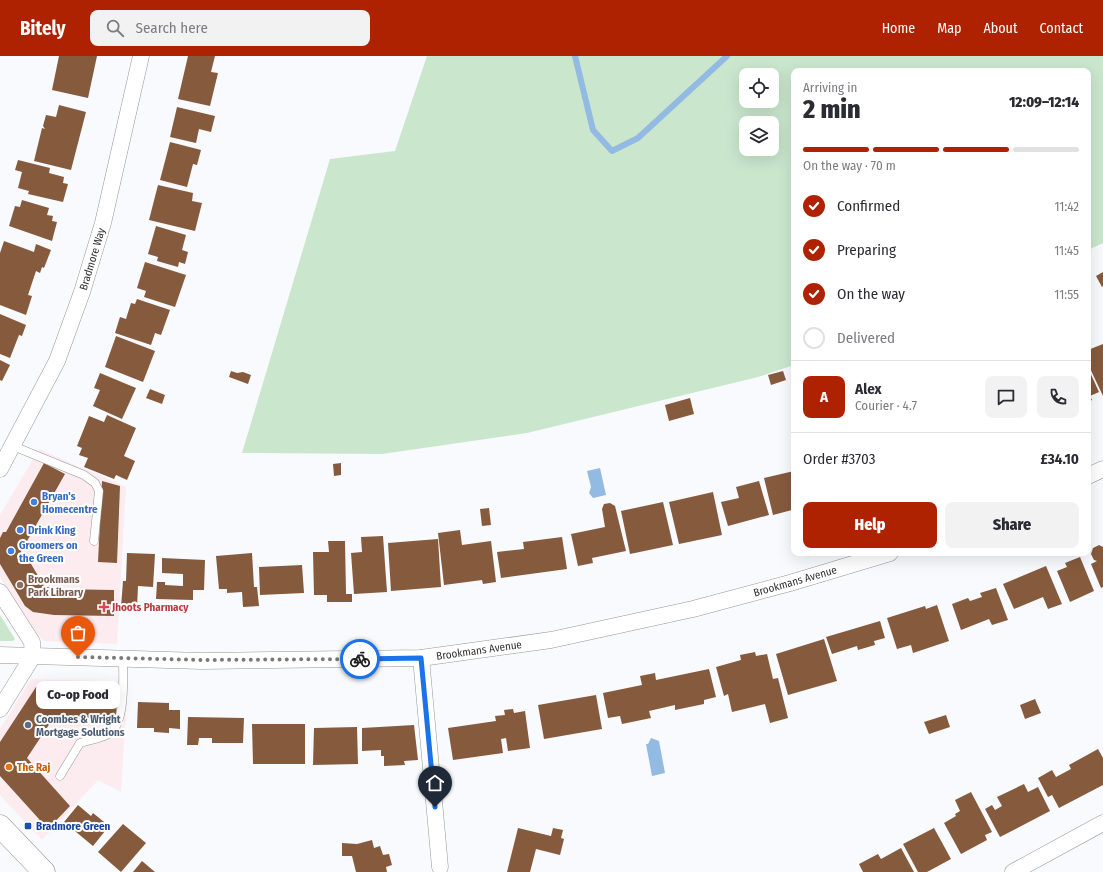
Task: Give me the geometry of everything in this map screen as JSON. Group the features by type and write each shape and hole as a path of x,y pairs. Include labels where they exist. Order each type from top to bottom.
{"street":[{"name":"Bradmore Way","path":"8,447 57,361 82,292 103,223 141,56"},
{"path":"0,469 8,447"},
{"path":"1091,474 1103,468"},
{"name":"Brookmans Avenue","path":"33,656 295,660 421,658 551,640 693,609 790,583 880,556"},
{"path":"0,592 32,642 33,656 0,709"},
{"path":"0,655 33,656"},
{"path":"421,658 440,867"},
{"path":"1013,872 1103,823"},
{"path":"0,826 41,869"}],"lane":[{"path":"8,447 84,475 95,483 98,491 94,541"},
{"path":"60,776 80,743 110,733 120,720 123,658"}],"shaded area":[{"path":"39,449 126,487 117,644 44,641 29,625 0,577 0,515"},
{"path":"31,679 128,682 121,792 98,780 42,840 0,795 0,729"}],"green space":[{"path":"427,56 1103,56 1103,243 1091,249 1091,68 791,68 791,366 758,377 527,433 382,454 242,453 330,159 395,151"},
{"path":"0,615 15,639 13,641 0,641"}],"water":[{"path":"600,468 606,495 593,498 589,493 591,487 587,471"},
{"path":"651,738 659,741 665,773 652,776 646,744 648,744"}],"building":[{"path":"59,56 97,56 88,98 52,90"},
{"path":"188,56 215,56 211,72 218,73 210,106 178,99"},
{"path":"59,105 86,112 71,170 34,161 42,128 45,129 43,126 46,115 56,117"},
{"path":"177,107 215,116 211,132 199,129 196,143 170,137"},
{"path":"170,142 201,150 197,165 193,164 187,187 160,180"},
{"path":"18,160 50,168 49,173 64,177 63,183 68,184 63,202 28,194 29,191 18,188 22,172 15,170"},
{"path":"158,185 193,193 192,201 202,203 195,231 149,220"},
{"path":"22,200 49,208 47,215 53,216 52,221 57,222 52,241 9,226 15,206 20,207"},
{"path":"156,226 186,235 182,250 188,252 185,264 179,262 178,267 157,261 158,257 148,254"},
{"path":"4,241 34,252 36,244 51,250 44,268 42,267 40,273 36,271 28,295 32,296 26,315 0,305 0,253"},
{"path":"145,262 186,275 175,307 144,297 146,291 137,288"},
{"path":"1103,272 1103,286 1102,287 1096,276"},
{"path":"137,299 170,310 161,335 155,333 151,345 115,333 120,317 126,319 131,303 135,304"},
{"path":"0,314 26,325 22,336 19,335 10,358 0,354"},
{"path":"116,336 155,351 143,382 105,367"},
{"path":"1103,344 1103,396 1091,370 1091,349"},
{"path":"0,360 10,365 2,381 0,380"},
{"path":"231,371 237,373 243,372 251,375 248,384 229,377"},
{"path":"783,371 786,380 771,385 768,375"},
{"path":"100,373 136,388 122,419 93,406 100,390 94,388"},
{"path":"1091,375 1099,392 1091,396"},
{"path":"150,389 165,395 162,404 146,398"},
{"path":"690,398 694,414 669,421 665,405"},
{"path":"107,415 136,428 124,456 135,461 127,480 116,475 114,479 84,467 88,458 79,455 82,448 77,446 89,416 104,422"},
{"path":"44,463 65,474 18,557 27,557 44,586 54,589 114,590 114,616 54,615 33,612 25,606 0,564 0,538 3,532 6,532"},
{"path":"341,463 341,475 334,476 333,464"},
{"path":"791,472 791,510 773,515 764,478"},
{"path":"102,481 120,486 117,563 98,562"},
{"path":"759,481 769,515 728,526 721,502 739,498 736,487"},
{"path":"713,492 722,535 679,544 669,502"},
{"path":"663,502 673,545 630,554 621,511"},
{"path":"610,503 615,506 626,551 592,558 593,563 578,566 571,534 605,527 602,509 604,504"},
{"path":"489,508 491,525 482,526 480,509"},
{"path":"460,530 462,545 491,541 496,582 483,584 482,580 444,585 438,533"},
{"path":"383,536 387,592 354,594 351,553 362,552 361,537"},
{"path":"562,537 567,569 501,578 497,552 524,549 523,542"},
{"path":"438,539 441,587 391,591 388,543"},
{"path":"328,541 345,541 346,594 352,594 352,602 327,602 327,595 314,595 313,552 329,552"},
{"path":"1099,545 1103,547 1103,587 1101,588 1091,564 1097,561 1094,560 1091,554 1093,548"},
{"path":"127,553 155,554 153,587 138,586 137,608 121,607 123,581 126,581"},
{"path":"252,553 254,587 257,587 259,606 243,607 242,592 227,593 227,589 219,589 216,556"},
{"path":"1080,557 1094,591 1070,602 1057,571 1067,567 1065,563"},
{"path":"162,558 205,560 204,590 193,590 193,600 156,599 157,582 165,582 165,585 183,586 183,574 162,573"},
{"path":"302,565 304,593 260,595 259,567"},
{"path":"1046,566 1062,604 1048,609 1043,597 1014,609 1003,584"},
{"path":"996,588 1008,620 992,625 989,619 961,630 952,604 968,598 970,601 982,597 980,593"},
{"path":"937,605 949,641 913,653 911,645 897,649 887,618 925,606 926,609"},
{"path":"880,621 885,638 874,641 875,645 858,650 857,646 832,654 826,637"},
{"path":"824,639 837,681 788,695 776,654"},
{"path":"755,652 756,656 767,654 773,679 778,678 788,718 770,723 765,704 732,712 728,694 724,696 716,667 741,660 740,655"},
{"path":"709,669 716,697 704,700 704,704 675,710 675,705 649,711 651,718 622,724 620,716 608,718 603,693 642,685 640,676 655,673 656,680"},
{"path":"36,687 117,690 116,721 54,717 27,758 70,806 48,829 0,776 0,742"},
{"path":"596,695 602,729 544,739 538,705"},
{"path":"1035,699 1041,713 1025,719 1020,705"},
{"path":"138,702 169,703 169,710 180,710 180,729 169,728 169,733 154,732 154,728 137,728"},
{"path":"513,709 514,713 525,711 530,748 508,751 506,738 501,739 503,753 453,760 448,728 496,721 495,716 505,715 504,710"},
{"path":"946,715 950,727 929,734 924,722"},
{"path":"188,717 244,718 243,743 212,743 212,738 199,738 198,745 187,745"},
{"path":"252,724 305,724 305,764 253,764"},
{"path":"414,725 418,760 404,761 405,765 384,766 384,756 381,756 381,750 362,751 362,728"},
{"path":"357,727 358,764 313,765 314,728"},
{"path":"1098,749 1103,758 1103,785 1059,808 1052,795 1048,797 1038,778 1052,770 1056,777 1071,769 1069,765"},
{"path":"1024,784 1028,792 1038,787 1050,811 1000,837 985,809 992,805 995,810 1002,806 997,797"},
{"path":"971,792 992,832 985,835 987,840 961,854 944,823 956,816 955,814 960,811 955,800"},
{"path":"78,805 91,816 93,813 109,826 93,846 64,822"},
{"path":"123,824 146,843 121,872 98,852"},
{"path":"518,828 551,836 553,828 563,830 561,838 564,839 560,855 536,849 530,872 507,872"},
{"path":"934,828 951,859 927,872 918,872 903,844"},
{"path":"372,840 374,848 380,846 383,855 389,854 392,865 386,867 387,872 356,872 352,856 342,856 342,843 357,844"},
{"path":"901,848 914,872 863,872 859,864 878,854 881,859"},
{"path":"142,861 155,872 133,872"}],"waterway":[{"path":"575,56 593,130 612,151 638,138 727,56"}],"way so far":[{"path":"78,657 202,660 360,659"}],"place":[{"name":"Bryan's Homecentre","path":"34,502"},
{"name":"Drink King","path":"20,530"},
{"name":"Groomers on the Green","path":"11,551"},
{"name":"Brookmans Park Library","path":"20,585"},
{"name":"Jhoots Pharmacy","path":"104,607"},
{"name":"Co-op Food","path":"78,657"},
{"name":"Coombes & Wright Mortgage Solutions","path":"28,725"},
{"name":"The Raj","path":"9,767"},
{"name":"Bradmore Green","path":"28,826"}],"route":[{"path":"360,659 421,658 435,807"}]}
